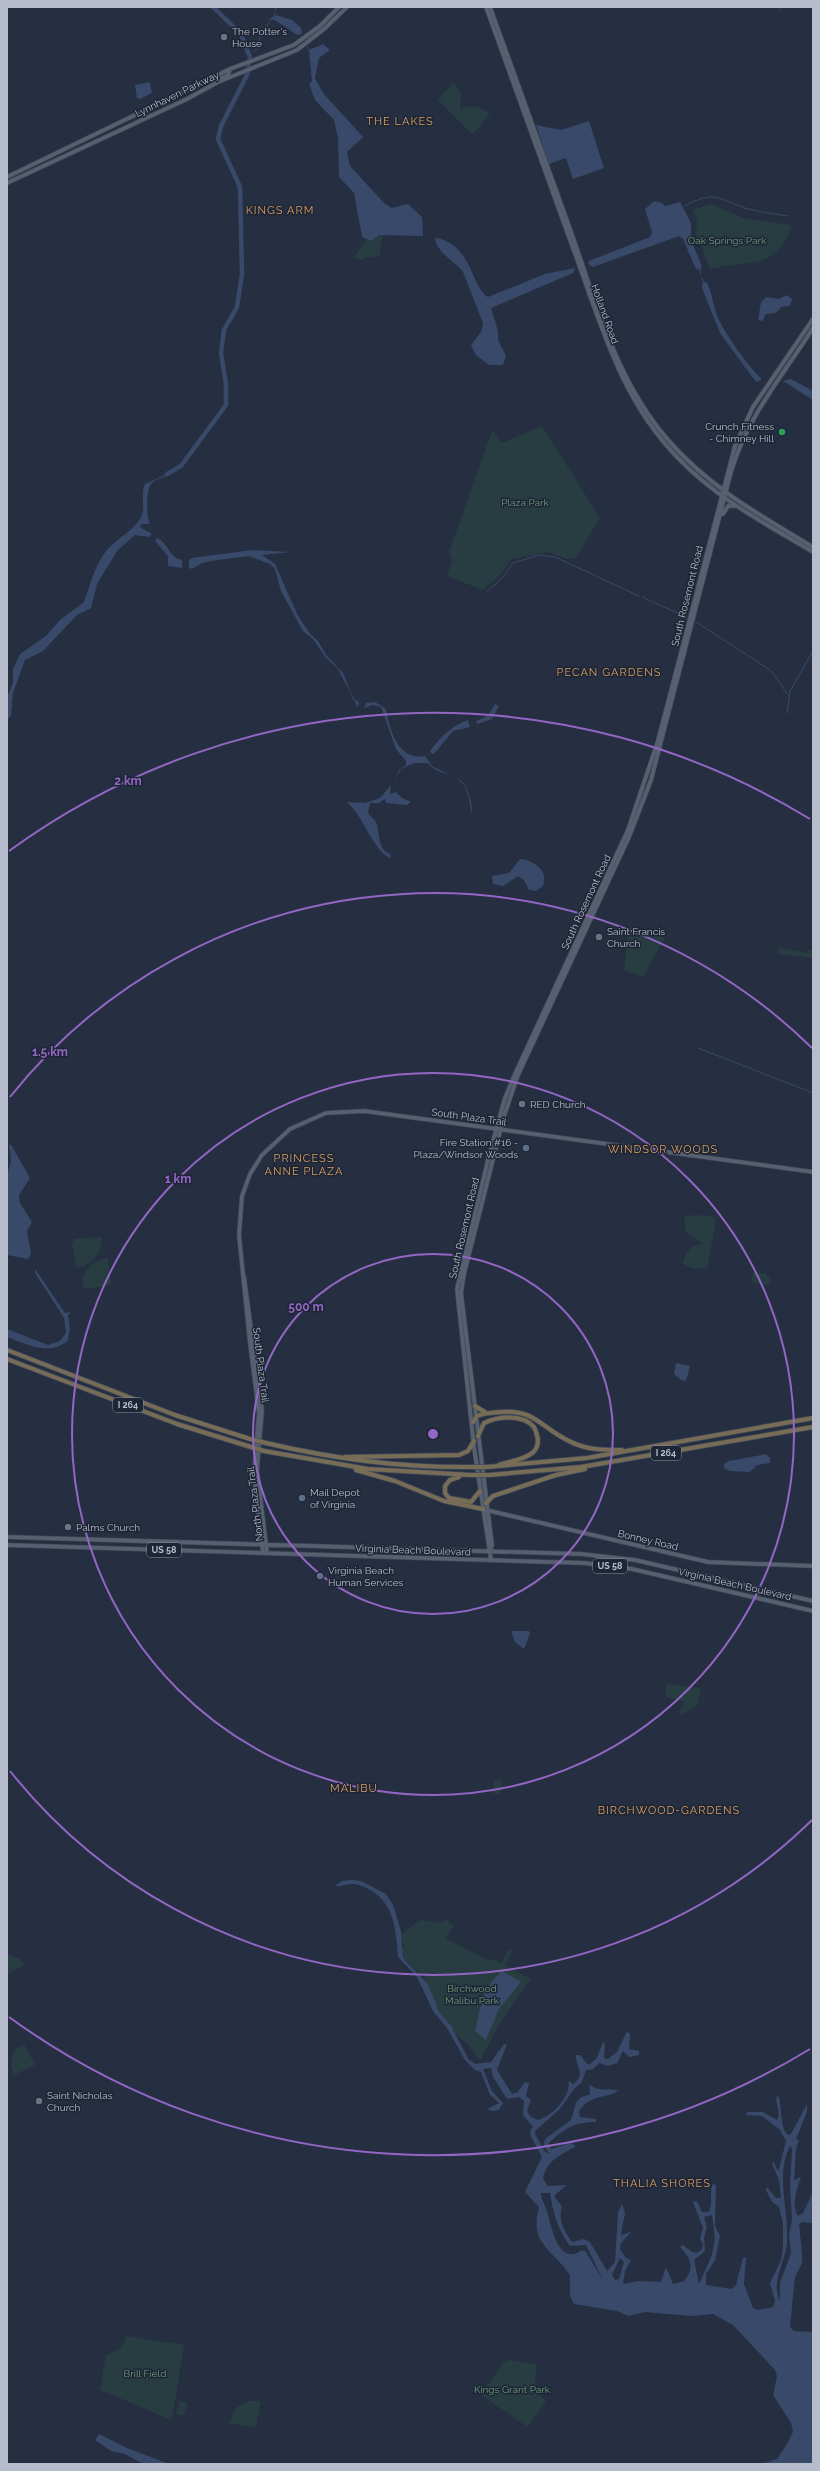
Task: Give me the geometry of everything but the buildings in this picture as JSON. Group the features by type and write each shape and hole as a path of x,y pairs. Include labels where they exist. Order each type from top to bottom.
{"highway":[{"name":"I 264","path":"7,1350 175,1416 250,1439 331,1456 390,1464 496,1467 561,1462 813,1418"},
{"name":"I 264","path":"7,1358 177,1424 264,1451 335,1465 399,1472 471,1475 543,1471 611,1462 813,1427"},
{"path":"475,1406 488,1413"},
{"path":"473,1422 476,1416 488,1413 514,1412 530,1415 562,1438 590,1448 635,1450"},
{"path":"478,1436 484,1423 496,1420 520,1419 529,1422 534,1427 537,1442 532,1453 523,1460 496,1467"},
{"path":"331,1456 459,1455 468,1451 474,1441"},
{"path":"486,1503 493,1496 556,1475 611,1462"},
{"path":"335,1465 387,1478 453,1503 485,1510"},
{"path":"471,1475 448,1481 444,1486 445,1493 452,1499 468,1502 475,1499 480,1491"}],"main road":[{"name":"Lynnhaven Parkway","path":"7,177 230,69 294,45 320,26 339,7"},
{"name":"Lynnhaven Parkway","path":"7,183 186,100 213,85 302,46 347,7"},
{"name":"Holland Road","path":"486,7 618,372 644,416 665,443 690,470 721,495 736,506 813,552"},
{"name":"Holland Road","path":"490,7 619,364 634,393 663,434 690,464 724,492 813,547"},
{"path":"213,85 228,75 230,69"},
{"name":"South Rosemont Road","path":"485,1510 486,1503 461,1293 464,1274 499,1129 518,1075 639,812 659,755 725,498 724,492 726,477 735,446 753,407 813,319"},
{"name":"South Rosemont Road","path":"485,1510 480,1491 458,1289 499,1129 515,1074 634,816 658,741 721,495 724,492 737,453 750,422 813,328"},
{"path":"714,484 721,483 726,477"},
{"path":"717,528 725,508 730,505 736,506"},
{"name":"South Plaza Trail","path":"257,1454 259,1413 250,1343 239,1226 244,1190 262,1155 278,1138 296,1125 326,1113 354,1110 813,1172"},
{"path":"467,1342 472,1346"},
{"name":"North Plaza Trail","path":"257,1454 255,1487 266,1545 265,1553"},
{"path":"485,1510 491,1560"},
{"name":"Bonney Road","path":"485,1510 708,1562 813,1566"},
{"name":"Virginia Beach Boulevard","path":"7,1537 581,1554 626,1559 813,1601"},
{"name":"Virginia Beach Boulevard","path":"7,1545 584,1563 632,1569 813,1610"}],"green space":[{"path":"453,82 461,93 460,110 468,107 476,107 483,109 490,114 474,133 471,133 438,100"},
{"name":"Oak Springs Park","path":"711,204 746,219 792,225 786,240 778,250 769,257 759,261 710,269 696,233 697,221 693,210"},
{"path":"379,235 383,236 379,256 364,258 362,260 353,258 368,239 371,241"},
{"name":"Plaza Park","path":"542,426 600,518 576,558 567,559 548,552 512,559 500,575 483,590 447,576 452,560 449,552 492,431 502,443"},
{"path":"628,931 665,937 643,977 624,970"},
{"path":"779,948 808,953 808,950 813,951 813,958 778,954"},
{"path":"698,1215 714,1217 716,1220 707,1269 692,1268 683,1264 685,1256 689,1250 695,1246 703,1244 686,1232 684,1216"},
{"path":"102,1237 100,1249 95,1258 86,1265 76,1268 72,1244 75,1239"},
{"path":"108,1258 111,1283 108,1286 83,1289 83,1277 88,1268 97,1261"},
{"path":"753,1272 767,1274 767,1277 770,1278 769,1285 751,1283"},
{"path":"666,1684 701,1688 697,1706 682,1715 679,1712 684,1702 666,1697"},
{"path":"494,1780 502,1781 500,1794 492,1793"},
{"name":"Birchwood Malibu Park","path":"446,1919 454,1926 445,1938 490,1961 492,1959 501,1963 509,1949 512,1950 505,1965 531,1979 499,2024 480,2061 471,2048 444,2022 437,2010 426,1979 397,1953 404,1946 401,1934 420,1920 439,1923"},
{"path":"7,1954 21,1959 24,1965 7,1974"},
{"path":"24,2044 35,2065 14,2075 11,2066 13,2052"},
{"name":"Brill Field","path":"126,2336 184,2345 172,2420 100,2390 106,2355 122,2346"},
{"name":"Kings Grant Park","path":"510,2360 537,2365 535,2381 537,2389 546,2401 528,2427 481,2395 503,2363"},
{"path":"180,2401 187,2403 184,2416 176,2414"},
{"path":"248,2401 261,2401 256,2425 253,2427 229,2423 237,2407"}],"water":[{"path":"276,15 292,20 301,28 302,34 297,35 275,20 269,19"},
{"path":"323,44 330,50 319,58 315,78 323,93 363,137 347,152 350,166 385,204 392,208 408,204 422,217 423,236 379,235 371,241 362,237 354,193 339,177 338,138 334,120 315,100 309,84 312,81 309,50"},
{"path":"150,82 152,93 140,99 137,98 135,85"},
{"path":"589,121 604,168 573,179 566,158 549,164 536,125 561,130"},
{"path":"654,201 662,203 665,206 680,202 691,223 691,240 702,266 700,270 696,269 683,239 679,236 593,267 588,264 589,261 650,237 652,232 645,209"},
{"path":"437,238 449,242 457,249 470,267 478,285 488,297 545,274 575,268 573,273 491,308 498,331 498,340 506,356 503,365 489,365 476,355 471,345 481,332 483,323 463,272 443,253 435,239"},
{"path":"703,281 707,283 709,287 716,314 721,324 750,367 761,378 761,380 757,382 753,378 720,333 702,288"},
{"path":"787,295 792,299 790,306 781,307 776,313 766,314 762,321 758,320 761,302 766,297 779,299"},
{"path":"791,379 813,391 813,400 783,381"},
{"path":"172,472 167,476 156,480 149,487 147,504 150,524 142,524 140,527 152,534 149,537 135,535 117,551 97,584 91,608 77,615 43,651 25,660 13,693 11,715 7,721 7,698 13,682 13,669 20,654 46,636 60,620 84,602 98,564 106,551 131,529 141,517 145,484"},
{"path":"157,538 164,543 174,556 182,560 182,568 168,566 168,556 155,541"},
{"path":"253,550 290,552 262,555 275,564 298,616 311,635 318,641 326,655 343,673 350,691 355,700 359,702 358,708 338,669 326,658 313,639 303,631 281,591 275,569 270,564 249,556 202,563 192,569 189,568 189,560 192,558"},
{"path":"375,702 386,709 393,735 402,749 408,754 425,756 432,766 453,777 436,770 428,763 414,763 401,769 394,781 399,770 406,765 406,761 396,749 381,707 373,705 364,708 366,703"},
{"path":"495,704 499,706 492,719 477,724 476,721 487,715"},
{"path":"468,720 470,727 453,731 434,754 432,754 430,751 442,736 452,728"},
{"path":"455,778 462,781 466,788 471,801 472,814 465,787"},
{"path":"391,785 390,794 396,792 402,798 411,802 407,805 386,803 385,799 379,803 370,803 368,813 376,822 381,845 386,852 391,855 390,858 378,848 353,808 347,802 365,803 380,798"},
{"path":"520,859 531,862 539,868 544,876 543,886 536,891 529,890 524,880 518,876 503,886 493,884 492,876 509,873"},
{"path":"9,1144 12,1146 30,1178 19,1195 20,1203 32,1222 27,1231 31,1254 28,1259 7,1255 7,1175 11,1161"},
{"path":"35,1269 65,1313 71,1312 68,1315 70,1329 68,1340 54,1348 38,1348 7,1337 7,1329 48,1345 60,1341 66,1333 64,1318 35,1273"},
{"path":"676,1363 690,1366 686,1381 681,1380 674,1374"},
{"path":"766,1454 770,1458 770,1463 757,1465 750,1472 730,1471 724,1468 724,1464 729,1461"},
{"path":"511,1631 529,1631 530,1634 524,1649 515,1642"},
{"path":"342,1881 361,1881 386,1894 393,1905 401,1931 403,1958 428,1984 439,2012 451,2026 469,2060 475,2064 491,2062 504,2044 507,2044 497,2070 512,2094 518,2092 525,2082 529,2083 526,2096 531,2100 527,2111 531,2117 538,2120 547,2116 564,2099 568,2090 569,2081 573,2084 580,2074 576,2055 580,2055 587,2064 590,2064 597,2058 602,2044 605,2042 604,2058 608,2059 617,2052 626,2033 628,2032 630,2034 629,2049 639,2051 639,2055 629,2057 623,2051 617,2063 608,2066 599,2063 593,2069 586,2070 582,2082 574,2089 560,2109 536,2130 535,2134 545,2152 549,2154 544,2144 545,2139 571,2120 576,2103 580,2098 590,2094 589,2085 598,2089 618,2090 615,2093 590,2101 579,2111 580,2117 596,2119 596,2122 581,2123 569,2127 548,2144 551,2149 571,2143 576,2146 560,2155 547,2167 543,2179 548,2186 567,2185 555,2195 555,2198 562,2206 561,2221 566,2234 572,2242 584,2239 590,2242 607,2271 615,2262 618,2212 622,2204 625,2213 621,2234 622,2235 632,2231 621,2243 620,2249 626,2258 631,2260 625,2271 623,2284 638,2281 661,2282 666,2267 673,2284 684,2281 690,2272 690,2263 687,2255 680,2247 683,2245 692,2252 697,2253 702,2249 703,2244 700,2239 703,2228 693,2202 697,2201 702,2212 709,2212 713,2183 716,2186 715,2226 720,2236 715,2260 706,2274 706,2285 732,2289 736,2285 743,2258 746,2257 744,2284 753,2308 758,2310 773,2307 775,2301 770,2283 781,2260 783,2248 783,2223 779,2207 772,2202 766,2190 767,2187 776,2198 781,2198 779,2180 772,2164 774,2162 777,2170 779,2169 786,2141 780,2130 762,2116 746,2115 747,2112 763,2112 777,2120 779,2114 776,2102 777,2096 779,2097 785,2132 788,2135 791,2134 807,2104 807,2112 796,2139 799,2140 796,2149 794,2180 801,2177 795,2197 795,2207 798,2216 803,2213 813,2192 813,2223 802,2222 799,2224 802,2263 795,2277 790,2327 794,2331 813,2332 813,2464 761,2464 777,2459 793,2432 791,2423 773,2395 777,2376 775,2370 733,2325 713,2314 691,2316 645,2312 628,2316 617,2311 574,2304 570,2296 570,2275 544,2245 540,2238 537,2230 539,2207 525,2192 542,2157 530,2135 533,2127 523,2115 524,2101 519,2097 507,2099 493,2077 491,2068 483,2069 492,2091 503,2103 499,2110 492,2111 487,2109 499,2103 490,2095 481,2072 475,2070 465,2060 447,2028 433,2011 417,1977 398,1957 394,1923 386,1904 370,1890 359,1885 353,1884 335,1886","holes":["790,2146 792,2149 790,2185 792,2220 789,2235 791,2253 780,2283 780,2301 777,2294 777,2287 787,2242 783,2181 783,2169","541,2193 550,2193 562,2234 570,2246 586,2245 603,2280 586,2252 582,2250 574,2254 567,2253 562,2250 557,2243","712,2215 715,2238 712,2255 699,2284 694,2260 705,2251 704,2238 707,2227 704,2217","620,2258 624,2262 619,2279 615,2280 612,2275"]},
{"path":"502,1971 521,1982 499,2009 486,2040 475,2031 482,1999 492,1981"},
{"path":"99,2434 127,2448 169,2464 143,2464 125,2454 111,2451 95,2440"}],"waterway":[{"path":"167,474 181,466 226,405 226,384 221,353 224,330 237,307 242,274 240,187 218,139 221,126 247,75 250,57 241,34 213,7"},
{"path":"274,15 276,7"},
{"path":"780,11 781,7"},
{"path":"253,52 258,49 260,37 271,19"},
{"path":"684,206 703,198 716,197 745,208 788,216"},
{"path":"700,270 701,274"},
{"path":"487,592 502,578 513,563 539,555 555,557 639,596"},
{"path":"642,597 688,618"},
{"path":"696,622 767,668 773,673 788,695"},
{"path":"787,713 790,691 813,651"},
{"path":"698,1048 813,1093"}],"place":[{"name":"The Potter's House","path":"224,37"},
{"name":"Crunch Fitness - Chimney Hill","path":"782,432"},
{"name":"Saint Francis Church","path":"599,937"},
{"name":"RED Church","path":"522,1104"},
{"name":"Fire Station #16 - Plaza/Windsor Woods","path":"526,1148"},
{"name":"Mail Depot of Virginia","path":"302,1498"},
{"name":"Palms Church","path":"68,1527"},
{"name":"Virginia Beach Human Services","path":"320,1576"},
{"name":"Saint Nicholas Church","path":"39,2101"}],"district":[{"name":"THE LAKES","path":"400,121"},
{"name":"KINGS ARM","path":"280,210"},
{"name":"PECAN GARDENS","path":"609,672"},
{"name":"WINDSOR WOODS","path":"663,1149"},
{"name":"PRINCESS ANNE PLAZA","path":"304,1164"},
{"name":"MALIBU","path":"354,1788"},
{"name":"BIRCHWOOD-GARDENS","path":"669,1810"},
{"name":"THALIA SHORES","path":"662,2183"}]}
